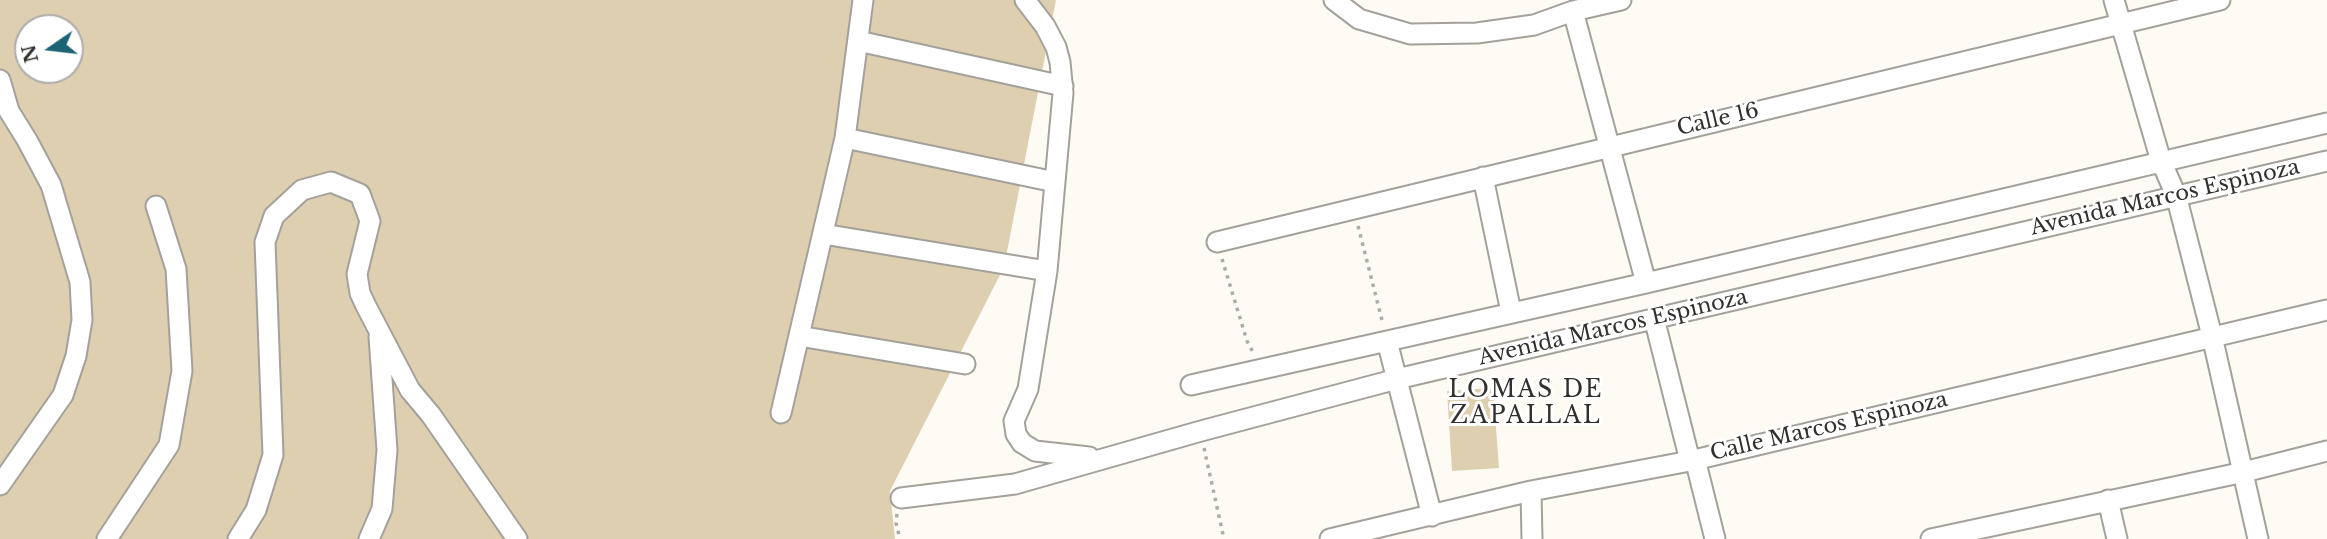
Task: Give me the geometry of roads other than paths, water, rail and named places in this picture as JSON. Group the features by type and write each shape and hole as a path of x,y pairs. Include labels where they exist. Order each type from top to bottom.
{"street":[{"path":"781,414 845,138 863,0"},
{"path":"1025,0 1051,36 1060,62 1063,86 1047,271 1028,389 1014,421 1016,434 1021,443 1035,451 1107,457"},
{"path":"1334,0 1359,19 1410,34 1477,33 1535,25 1621,0"},
{"path":"2114,0 2161,161 2176,195 2259,539"},
{"name":"Calle 16","path":"1217,242 1353,207 2220,0"},
{"path":"1573,12 1646,283"},
{"path":"858,41 1063,86"},
{"path":"0,80 9,111 51,185 80,282 82,320 76,356 62,395 0,485"},
{"name":"Avenida Marcos Espinoza","path":"1191,385 1646,283 2327,123"},
{"path":"845,138 1055,182"},
{"name":"Avenida Marcos Espinoza","path":"901,498 1015,484 1397,379 2327,161"},
{"path":"1483,177 1511,312"},
{"path":"238,539 256,510 273,455 265,242 274,216 302,190 331,182 360,194 370,221 357,274 360,293 410,390 431,415 517,539"},
{"path":"107,539 169,446 182,371 176,269 156,206"},
{"path":"823,234 1047,271"},
{"name":"Calle Marcos Espinoza","path":"1330,539 1531,491 1693,460 2327,310"},
{"path":"1654,318 1715,539"},
{"path":"369,539 382,509 387,450 379,329"},
{"path":"799,336 965,364"},
{"path":"1387,341 1432,516"},
{"path":"1931,539 1973,535 2108,500 2244,472 2327,451"},
{"path":"1531,491 1532,539"},
{"path":"2108,500 2117,539"}],"district":[{"name":"LOMAS DE ZAPALLAL","path":"1526,404"}]}
